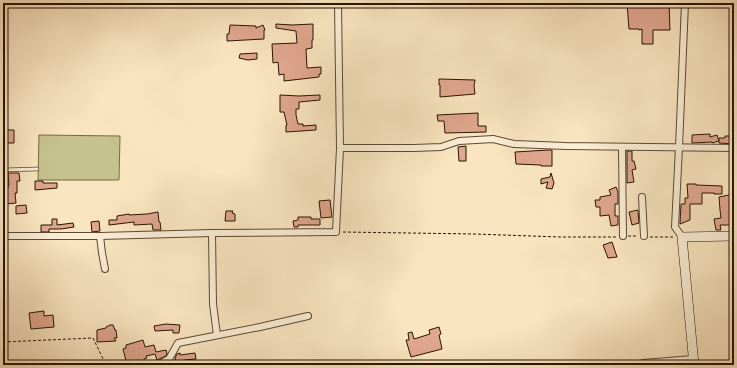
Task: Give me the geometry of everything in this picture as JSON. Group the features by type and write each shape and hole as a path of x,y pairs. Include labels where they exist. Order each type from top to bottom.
{"main road":[{"path":"693,362 682,237 734,236"}],"street":[{"path":"3,236 336,232 340,148 338,3"},
{"path":"682,237 675,227 685,3"},
{"path":"340,148 441,147 459,141 493,139 514,144 566,146 734,148"},
{"path":"622,147 623,236"},
{"path":"642,197 644,236"},
{"path":"212,233 213,304 217,335"},
{"path":"100,236 105,269"},
{"path":"156,365 169,359 178,342 260,327 308,316"},
{"path":"636,365 643,363 693,362"}],"lane":[{"path":"3,170 37,169"}],"path":[{"path":"336,232 604,237"},
{"path":"3,342 93,338 106,365"}],"shaded area":[{"path":"39,135 120,136 119,180 38,180"}],"building":[{"path":"627,3 669,3 670,30 653,30 653,44 642,44 642,29 629,29"},
{"path":"276,24 313,24 312,48 306,49 307,68 321,67 321,74 319,74 319,77 284,81 284,74 279,75 278,62 273,63 272,44 297,43 296,31 276,28"},
{"path":"230,25 256,26 256,28 263,25 265,30 264,39 227,41 227,34 229,34"},
{"path":"257,53 257,59 248,60 239,58 240,54"},
{"path":"439,79 475,80 475,94 440,97"},
{"path":"280,95 320,95 320,100 299,102 299,109 296,109 298,124 303,124 303,126 316,125 316,130 286,132 287,125 284,112 280,112"},
{"path":"478,113 478,126 486,126 486,132 445,133 444,121 438,121 437,115"},
{"path":"3,130 14,130 14,143 3,142"},
{"path":"710,134 710,137 717,135 719,141 712,143 692,143 692,135"},
{"path":"725,136 734,136 734,144 719,143 719,138 725,138"},
{"path":"466,146 466,161 459,161 458,147"},
{"path":"552,150 552,166 516,164 515,152"},
{"path":"627,151 632,151 632,161 634,161 636,169 632,170 634,182 627,183"},
{"path":"8,173 19,173 20,181 17,181 17,193 15,193 16,203 5,204 5,188 8,188 9,185"},
{"path":"551,173 554,183 552,189 546,188 548,182 541,184 541,179 550,177"},
{"path":"35,181 43,181 43,183 57,183 57,188 35,190"},
{"path":"687,184 722,186 722,194 702,193 702,204 690,204 690,220 680,224 681,204 685,204 685,198 688,198"},
{"path":"616,187 618,192 618,204 615,204 615,216 618,216 618,225 611,226 609,215 600,216 600,207 596,207 595,200 600,200 600,197 611,195 609,190"},
{"path":"734,194 734,225 720,225 721,230 716,230 714,219 721,218 719,197"},
{"path":"330,200 332,217 321,218 319,201"},
{"path":"26,205 27,213 16,214 16,206"},
{"path":"638,210 639,223 632,225 629,212"},
{"path":"226,211 233,211 232,213 235,214 235,221 225,221"},
{"path":"158,212 161,230 153,230 152,224 134,225 134,222 109,225 109,220 117,220 117,216"},
{"path":"298,217 320,219 320,225 298,225 298,227 294,227 293,221 298,220"},
{"path":"52,219 57,219 57,225 73,223 74,227 49,229 49,232 41,232 41,225 52,225"},
{"path":"99,221 100,231 92,232 91,222"},
{"path":"612,242 617,257 608,258 603,245"},
{"path":"44,311 44,316 53,315 54,327 31,329 29,313"},
{"path":"166,324 180,325 179,333 173,333 173,330 155,331 154,326"},
{"path":"113,325 116,330 117,338 114,338 116,341 97,342 97,330 106,328"},
{"path":"439,327 442,349 411,357 406,340 409,340 408,333 412,332 414,339 430,334 429,330"},
{"path":"143,340 145,347 154,345 156,352 166,350 166,356 157,360 155,354 146,356 147,358 144,359 145,365 127,365 123,349 126,348 126,345"},
{"path":"180,353 180,355 195,353 196,359 184,360 185,365 180,365 180,361 176,362 175,358 177,354"}]}
